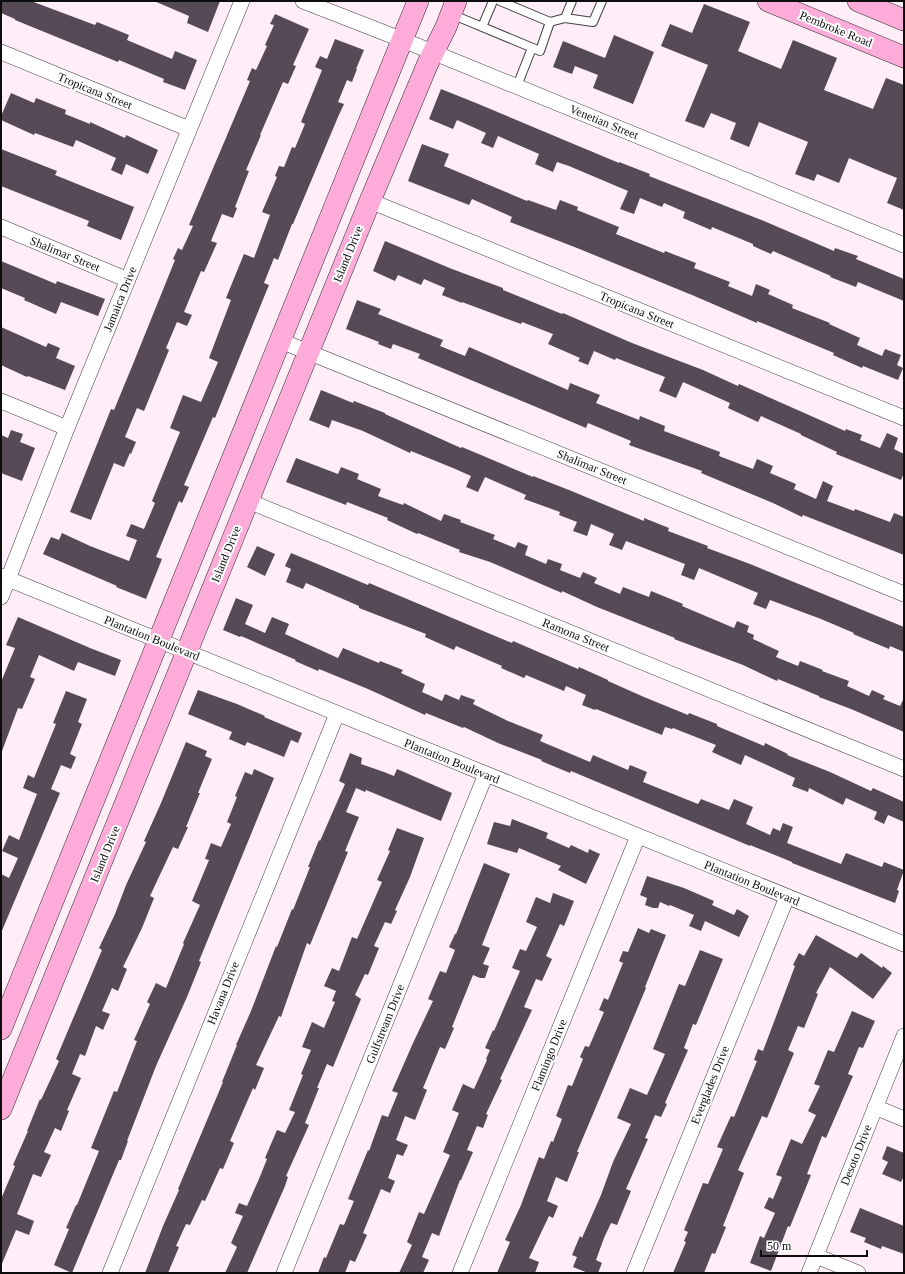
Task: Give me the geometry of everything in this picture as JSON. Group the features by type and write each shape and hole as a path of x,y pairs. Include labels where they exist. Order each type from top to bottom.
{"street":[{"name":"Jamaica Drive","path":"1,597 5,577 242,1"},
{"name":"Venetian Street","path":"303,1 517,86 904,245"},
{"path":"1,1030 160,641 418,1"},
{"name":"Pembroke Road","path":"768,1 904,57"},
{"path":"858,1 904,20"},
{"name":"Island Drive","path":"1,1109 370,201 453,7"},
{"name":"Tropicana Street","path":"1,52 189,129"},
{"name":"Tropicana Street","path":"370,201 904,418"},
{"name":"Shalimar Street","path":"1,228 128,280"},
{"name":"Shalimar Street","path":"281,341 904,594"},
{"path":"1,401 67,428"},
{"name":"Ramona Street","path":"248,501 904,769"},
{"name":"Plantation Boulevard","path":"5,577 337,714 904,944"},
{"name":"Havana Drive","path":"110,1273 337,714"},
{"name":"Gulfstream Drive","path":"284,1273 486,774"},
{"name":"Flamingo Drive","path":"460,1273 638,836"},
{"name":"Everglades Drive","path":"634,1273 787,897"},
{"name":"Desoto Drive","path":"809,1273 904,1036"},
{"path":"875,1107 904,1119"},
{"path":"816,1256 858,1273"}],"lane":[{"path":"482,27 493,1"},
{"path":"500,1 550,22 565,18 593,22 602,1"},
{"path":"565,18 572,1"},
{"path":"453,7 482,27 540,51 550,22"},
{"path":"517,86 532,48"}],"building":[{"path":"1,1 31,1 95,25 97,22 129,35 127,40 172,59 175,51 197,60 185,90 163,82 164,79 119,60 118,62 15,20 1,13"},
{"path":"154,1 220,1 208,32 187,23 189,16"},
{"path":"704,4 750,22 738,51 781,69 793,40 837,58 824,90 873,109 886,78 904,85 904,210 887,203 897,178 849,158 839,183 817,174 814,181 795,174 808,142 759,122 749,147 730,139 736,123 711,113 704,128 685,121 708,65 661,46 670,24 692,33"},
{"path":"275,14 309,29 293,65 296,66 288,84 283,82 260,135 246,170 249,171 235,207 237,208 233,218 222,214 211,241 217,243 204,272 201,271 184,312 192,315 187,326 177,322 166,348 169,350 144,411 137,408 125,437 136,442 131,454 130,453 124,467 114,463 91,520 70,512 111,409 114,410 133,364 175,260 173,259 178,248 182,250 193,226 189,225 250,81 247,80 252,68 256,70 267,46 265,45 274,25 270,24"},
{"path":"614,35 654,52 633,104 593,88 598,75 575,66 572,74 553,67 563,41 605,58"},
{"path":"335,39 364,50 352,82 347,80 338,102 344,104 278,260 274,258 264,283 269,285 215,418 213,417 184,485 189,487 182,503 179,501 156,557 162,559 146,599 43,554 51,537 59,540 62,533 129,561 137,540 126,536 131,524 144,529 155,503 152,501 180,432 170,428 183,395 201,402 218,362 209,358 231,300 226,298 244,254 254,258 270,215 262,212 277,177 275,176 279,166 284,167 292,147 295,148 305,124 301,122 322,70 315,67 320,56 327,59"},
{"path":"441,89 834,251 835,248 858,256 856,259 904,279 904,301 858,282 856,287 773,251 771,254 753,246 753,244 712,227 711,230 683,218 685,212 664,203 662,207 640,198 634,214 620,209 628,191 557,162 553,172 535,164 539,154 498,136 493,148 481,143 486,133 457,120 453,129 429,119"},
{"path":"11,93 34,103 36,98 66,110 65,114 90,124 90,122 125,138 126,135 158,150 148,174 126,164 122,175 111,170 116,158 76,140 73,147 35,133 34,135 1,120 1,116"},
{"path":"422,144 449,154 444,166 527,201 528,200 556,210 560,200 578,207 577,210 619,227 616,234 664,253 665,251 696,263 694,268 730,282 728,286 752,296 756,284 770,290 768,294 793,305 792,308 830,323 829,324 860,338 857,345 882,356 885,349 901,355 897,365 903,368 898,380 863,366 862,368 833,355 834,353 757,321 757,323 692,295 510,222 512,217 472,199 469,205 408,181"},
{"path":"1,149 57,171 55,175 134,207 121,240 87,226 89,221 1,186"},
{"path":"385,241 452,269 503,288 503,290 562,314 563,313 632,343 703,370 738,386 739,384 845,431 846,429 862,435 860,440 880,448 887,433 898,438 894,449 904,454 904,473 901,480 836,454 837,452 761,416 758,422 728,408 730,403 683,382 676,398 659,391 665,377 616,358 615,360 594,351 588,365 578,361 580,358 548,344 553,334 442,295 445,288 424,279 421,285 398,275 395,281 373,271"},
{"path":"1,261 56,284 57,281 105,299 98,316 61,302 56,314 24,300 25,298 1,288"},
{"path":"357,300 381,309 378,314 443,340 440,346 465,356 469,347 568,390 570,383 600,395 596,403 639,420 640,416 665,426 664,431 720,452 719,456 753,469 757,459 773,466 770,473 796,484 794,489 816,499 823,481 833,486 827,501 854,511 855,509 890,522 894,513 904,517 904,555 803,515 802,517 773,503 701,473 702,471 629,445 631,441 588,423 586,428 418,358 420,354 393,344 391,349 378,344 379,342 346,329"},
{"path":"1,327 46,347 48,343 60,348 56,358 75,366 65,390 28,376 27,377 1,365"},
{"path":"321,390 353,403 354,401 385,413 461,448 462,447 533,477 644,521 644,518 669,528 668,531 708,546 707,548 904,627 904,652 890,646 889,649 821,619 770,600 766,609 753,604 758,593 699,568 694,580 681,575 685,564 626,541 622,550 609,545 614,534 591,524 587,536 573,531 577,522 559,515 560,512 524,499 526,495 485,477 478,492 466,487 471,476 453,468 411,451 410,453 363,431 332,420 329,428 309,420"},
{"path":"11,430 23,434 20,442 35,448 22,481 1,473 1,435 8,438"},
{"path":"296,458 338,474 341,467 359,474 357,479 381,489 378,496 403,505 404,503 441,521 444,514 461,520 460,522 495,535 493,539 515,548 518,542 528,546 525,555 546,564 548,559 562,564 560,570 580,578 583,572 597,578 594,583 620,594 623,587 649,597 651,591 734,628 737,621 749,626 747,632 754,635 753,639 779,651 776,657 798,666 800,661 823,670 822,671 849,681 847,686 869,696 872,690 885,696 883,699 900,706 904,698 904,732 778,679 777,681 743,665 674,639 675,638 597,607 562,591 562,593 490,562 459,552 460,550 418,533 417,534 387,520 388,518 347,502 346,505 286,482"},
{"path":"257,546 275,554 265,576 247,567"},
{"path":"291,553 368,585 369,583 512,643 513,641 578,669 579,667 644,697 688,715 689,713 717,724 717,726 764,746 765,743 788,754 787,755 830,772 871,791 873,788 904,802 904,822 888,815 884,824 874,819 877,812 846,798 843,805 809,788 808,792 792,786 795,778 745,755 741,765 712,752 716,745 673,728 665,727 662,735 596,709 595,710 582,705 586,695 566,686 564,691 526,675 524,678 501,668 502,666 456,646 454,650 425,637 426,634 359,608 359,606 306,583 303,589 286,582 291,569 285,566"},
{"path":"236,598 253,605 245,624 265,633 272,617 289,624 285,634 338,658 343,648 379,663 380,661 403,670 401,673 425,684 422,692 442,701 445,694 459,700 461,695 475,700 473,704 508,721 543,735 540,741 590,762 593,755 628,770 630,765 647,772 643,782 698,804 701,799 729,810 734,799 753,807 746,824 770,835 773,828 780,831 783,823 793,827 787,843 841,864 846,853 882,867 884,862 904,870 897,890 899,891 895,903 750,846 571,771 570,773 464,727 463,728 426,713 425,715 368,689 319,669 318,671 241,636 240,637 223,630"},
{"path":"18,617 121,660 115,676 78,662 74,671 39,655 30,677 35,679 22,709 18,708 1,751 1,682 15,648 6,645"},
{"path":"198,690 237,704 302,733 298,743 291,740 284,757 247,742 245,746 229,739 232,732 188,714"},
{"path":"66,691 87,699 78,722 82,724 70,754 76,757 71,769 61,765 51,789 60,793 1,933 1,874 9,878 18,858 2,851 9,835 19,840 37,794 23,788 28,775 34,778 56,724 53,723"},
{"path":"186,742 207,751 205,756 212,759 186,827 188,827 178,849 173,847 150,896 154,898 142,928 123,967 127,969 118,991 112,988 102,1011 110,1014 103,1030 96,1026 85,1056 80,1054 72,1074 81,1078 67,1110 69,1111 61,1131 55,1128 44,1152 51,1155 41,1177 33,1174 17,1214 34,1221 29,1235 16,1230 1,1266 1,1199 15,1166 13,1165 40,1099 41,1100 59,1061 56,1059 102,950 99,948 146,842 144,841"},
{"path":"350,753 362,758 361,764 394,776 397,769 452,793 441,821 366,790 365,792 356,788 346,812 359,817 345,851 348,852 310,945 307,943 281,1017 279,1016 256,1065 264,1068 255,1090 253,1088 230,1141 234,1143 223,1169 220,1168 205,1201 202,1200 190,1225 186,1224 176,1246 179,1247 168,1273 145,1273 179,1190 178,1189 223,1082 236,1045 276,946 277,947 292,909 293,910 319,840 320,841 345,784 339,781"},
{"path":"254,769 274,778 199,961 201,962 187,997 156,1066 121,1160 119,1160 72,1273 54,1265 69,1229 66,1228 99,1151 91,1148 114,1091 117,1092 137,1041 134,1040 150,1004 147,1002 156,983 166,988 184,944 183,943 200,905 192,901 209,860 205,859 211,843 221,847 231,824 227,822 237,797 235,796 245,772 252,775"},
{"path":"512,819 548,833 546,838 569,848 571,845 588,853 589,849 600,854 586,884 558,870 561,866 519,848 517,853 487,844 494,822 510,826"},
{"path":"397,828 424,838 410,877 395,910 397,911 391,924 385,922 374,946 379,948 368,975 365,974 355,995 361,999 333,1067 327,1064 317,1088 319,1088 305,1123 309,1125 286,1176 288,1177 285,1186 247,1273 225,1273 237,1247 231,1243 243,1216 235,1213 239,1203 247,1206 267,1159 265,1158 277,1130 285,1133 295,1112 289,1110 311,1050 302,1047 312,1022 324,1028 335,1002 332,1001 336,991 324,986 332,968 339,971 352,937 357,939 382,882 377,880 390,851 388,850"},
{"path":"484,863 510,874 482,945 490,948 483,964 489,966 485,978 480,978 473,975 452,1027 454,1028 445,1049 440,1047 423,1088 427,1090 415,1120 405,1116 396,1140 408,1145 403,1156 397,1154 388,1178 395,1181 390,1193 381,1189 363,1233 367,1235 355,1262 350,1260 345,1273 318,1273 340,1224 344,1225 354,1201 348,1199 368,1150 369,1151 382,1115 388,1117 398,1093 392,1091 433,1001 428,999 440,971 446,973 455,950 449,947 456,934"},
{"path":"647,876 684,888 714,901 712,905 734,915 737,909 749,916 739,937 705,921 701,931 689,926 694,915 670,905 669,906 660,902 658,908 653,908 645,905 647,898 640,895"},
{"path":"553,893 574,901 564,926 560,924 546,956 552,959 542,981 536,979 524,1007 532,1010 500,1079 502,1080 486,1114 488,1115 483,1128 477,1126 467,1150 473,1152 460,1180 439,1236 432,1233 422,1257 429,1260 423,1273 399,1273 412,1245 407,1242 419,1212 424,1214 450,1155 443,1152 459,1113 452,1110 463,1084 474,1089 490,1050 485,1048 520,971 512,968 520,949 526,951 537,927 526,922 536,897 550,903"},
{"path":"638,928 649,933 651,929 666,935 645,987 646,988 577,1152 579,1152 567,1182 556,1177 547,1201 558,1206 553,1218 549,1216 529,1258 539,1262 535,1273 497,1273 510,1242 505,1240 521,1205 539,1157 544,1159 551,1141 553,1142 562,1119 556,1116 568,1085 572,1086 583,1059 580,1057 585,1046 589,1047 604,1012 599,1010 604,998 608,1000 623,963 619,961 623,951 628,952"},
{"path":"816,935 857,958 861,953 882,968 883,966 892,973 873,999 830,967 816,993 818,994 804,1028 798,1026 788,1050 794,1053 767,1118 762,1116 738,1170 744,1173 723,1226 726,1227 715,1254 712,1253 704,1273 673,1273 686,1242 684,1241 688,1232 684,1230 703,1183 708,1184 723,1149 717,1147 731,1116 734,1117 757,1061 754,1060 758,1049 763,1051 795,966 793,965 799,953 804,956"},
{"path":"700,950 723,959 696,1025 693,1024 684,1048 688,1050 665,1103 667,1104 661,1117 655,1115 645,1138 648,1139 626,1189 631,1191 617,1225 611,1223 604,1238 596,1260 602,1263 598,1273 588,1273 573,1267 577,1257 572,1255 580,1236 582,1238 601,1195 613,1162 631,1124 617,1118 630,1088 647,1095 665,1054 653,1049 679,984 685,986"},
{"path":"852,1011 875,1021 863,1048 859,1047 848,1074 853,1076 826,1138 822,1136 807,1174 811,1175 790,1227 788,1226 771,1271 750,1263 760,1236 764,1238 775,1213 764,1208 769,1197 773,1199 782,1177 776,1175 791,1139 802,1144 816,1115 808,1111 820,1086 814,1084 828,1050 834,1052"},
{"path":"887,1146 904,1153 904,1176 901,1182 882,1174 888,1162 882,1159"},
{"path":"860,1208 904,1226 904,1254 882,1246 881,1249 864,1242 866,1238 850,1232"}]}
